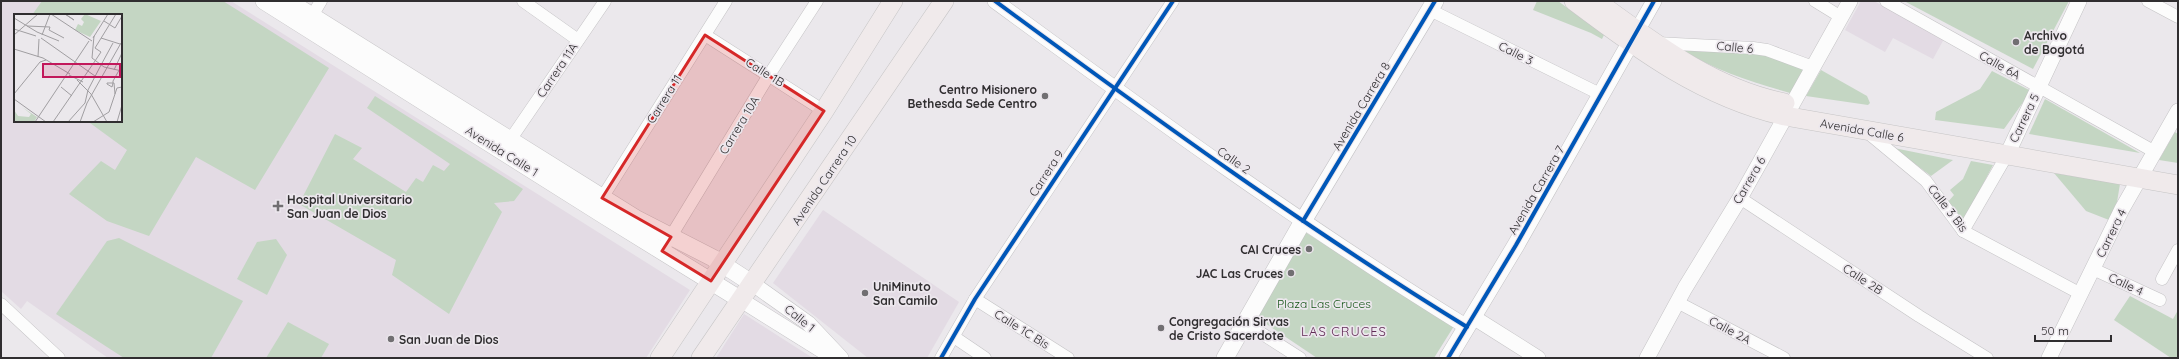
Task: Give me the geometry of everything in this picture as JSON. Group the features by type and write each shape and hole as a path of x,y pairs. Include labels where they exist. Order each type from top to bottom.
{"main road":[{"name":"Avenida Calle 1","path":"264,1 667,244 722,264 752,284"},
{"name":"Avenida Calle 1","path":"288,1 635,218 711,281 741,300"},
{"path":"660,358 824,110 893,1"},
{"name":"Avenida Carrera 10","path":"701,358 944,1"},
{"name":"Avenida Calle 6","path":"1574,1 1634,37 1705,89 1754,108 1789,111 2009,149"},
{"name":"Avenida Calle 6","path":"1596,1 1634,37 1654,43 1715,79 1769,99 1789,111 1866,130 2147,166 2178,173"},
{"name":"Avenida Carrera 8","path":"1225,358 1247,324 1303,221 1433,5"},
{"name":"Avenida Carrera 7","path":"1448,358 1602,95 1634,37"},
{"name":"Avenida Calle 6","path":"2147,166 2178,185"}],"street":[{"path":"312,16 321,1"},
{"path":"523,1 578,40"},
{"name":"Carrera 11A","path":"510,140 605,1"},
{"name":"Carrera 11","path":"602,198 726,1"},
{"name":"Carrera 10A","path":"667,244 769,75 817,1"},
{"name":"Calle 2","path":"995,1 1114,88 1303,221 1470,322 1538,358"},
{"name":"Carrera 9","path":"941,358 975,299 1173,1"},
{"path":"1634,37 1654,1"},
{"path":"1815,1 1841,17"},
{"name":"Carrera 6","path":"1647,358 1677,302 1740,198 1850,1"},
{"name":"Calle 6A","path":"1886,1 2039,87 2147,166"},
{"name":"Carrera 5","path":"1963,231 2009,149 2079,1"},
{"path":"2148,1 2178,17"},
{"name":"Calle 3","path":"1433,5 1602,95"},
{"name":"Calle 1B","path":"705,35 824,110"},
{"name":"Calle 6","path":"1654,43 1754,48 1767,50 1814,67"},
{"name":"Carrera 4","path":"2050,358 2122,209 2178,112"},
{"name":"Calle 3 Bis","path":"1866,130 1926,181 1963,231 2081,294"},
{"name":"Calle 2B","path":"1740,198 1919,316 1988,358"},
{"path":"2162,279 2178,250"},
{"name":"Calle 4","path":"2093,269 2160,300"},
{"name":"Calle 1","path":"752,284 808,323 841,358"},
{"name":"Calle 1C Bis","path":"975,299 1068,358"},
{"name":"Calle 1","path":"741,300 834,358"},
{"name":"Calle 2A","path":"1677,302 1784,358"},
{"path":"1,304 59,358"},
{"path":"1247,324 1300,358"},
{"path":"954,337 985,358"}],"highlighted area":[{"path":"705,35 824,111 711,281 662,251 671,237 602,198"}],"shaded area":[{"name":"Hospital Universitario San Juan de Dios","path":"1,1 231,1 690,290 646,358 108,358 27,301 21,309 1,291"},
{"path":"1861,1 1874,1 1944,39 1933,59 1893,38 1885,52 1845,30"},
{"name":"UniMinuto San Camilo","path":"823,210 959,302 927,358 868,358 773,283"},
{"path":"744,314 805,353 813,358 716,358"}],"green space":[{"path":"42,1 223,1 329,68 255,190 196,157 149,236 107,221 69,194 101,161 115,170 127,150 90,123 122,122 122,14 33,14"},
{"path":"1537,1 1558,1 1604,35 1602,39 1591,33 1533,10"},
{"path":"1904,1 2069,1 2033,69"},
{"path":"1683,50 1756,52 1807,67 1790,93 1721,70"},
{"path":"1821,70 1867,96 1870,103 1868,105 1806,96"},
{"path":"1992,71 2031,91 2004,129 1935,120 1936,112 1980,89"},
{"path":"375,96 523,189 514,201 494,203 502,212 449,314 392,275 396,260 299,204 335,134 362,148 353,159 406,192 416,178 423,182 433,165 444,171 450,164 367,108"},
{"path":"2045,99 2140,153 2029,134"},
{"path":"2175,132 2178,134 2178,163 2159,160"},
{"path":"1894,148 1953,160 1931,176"},
{"path":"1971,161 1993,165 1963,222 1947,203 1954,195 1950,190 1963,179"},
{"path":"2054,173 2120,184 2117,202 2109,220 2086,211"},
{"name":"Plaza Las Cruces","path":"1305,232 1454,326 1434,358 1317,358 1256,317"},
{"path":"119,238 243,301 211,358 124,358 56,314 107,241"},
{"path":"276,239 287,255 267,295 237,279 257,242"},
{"path":"2130,296 2173,319 2178,310 2178,358 2171,358 2114,320"},
{"path":"288,322 329,344 321,358 266,358"}],"cycle path":[{"path":"995,1 1111,86 1287,210 1346,250 1467,327"},
{"path":"941,358 975,299 1173,1"},
{"path":"1303,221 1435,1"},
{"path":"1448,358 1516,245 1654,1"}],"place":[{"name":"Archivo de Bogotá","path":"2016,42"},
{"name":"Centro Misionero Bethesda Sede Centro","path":"1045,96"},
{"name":"Hospital Universitario San Juan de Dios","path":"278,206"},
{"name":"CAI Cruces","path":"1309,249"},
{"name":"JAC Las Cruces","path":"1291,273"},
{"name":"UniMinuto San Camilo","path":"865,293"},
{"name":"Congregación Sirvas de Cristo Sacerdote","path":"1161,328"},
{"name":"San Juan de Dios","path":"391,339"}],"district":[{"name":"LAS CRUCES","path":"1344,331"}]}
